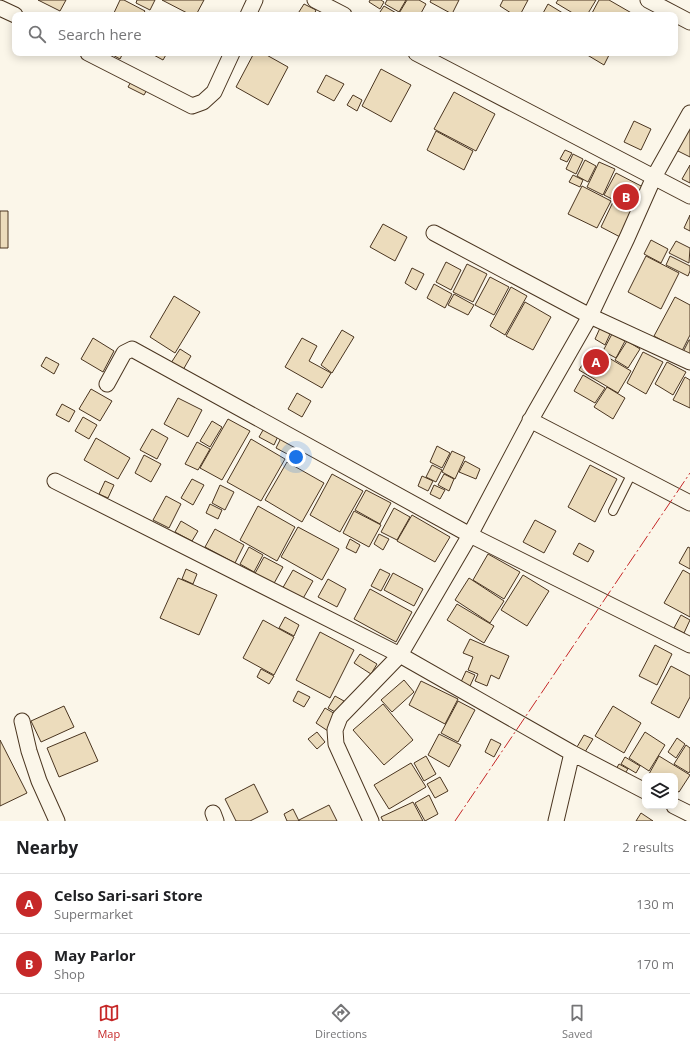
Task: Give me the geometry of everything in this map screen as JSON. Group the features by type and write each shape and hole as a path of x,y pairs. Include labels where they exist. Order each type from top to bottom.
{"street":[{"path":"249,12 255,0"},
{"path":"315,0 338,12"},
{"path":"648,0 671,12"},
{"path":"0,8 12,14"},
{"path":"678,16 690,22"},
{"path":"94,56 192,106 203,102 214,92 231,56"},
{"path":"422,56 690,196"},
{"path":"371,821 336,744 335,730 340,717 400,655 470,534 530,420 590,316 654,177 690,113"},
{"path":"434,233 590,316 690,362"},
{"path":"108,384 124,353 132,349 470,534 690,645"},
{"path":"530,420 690,503"},
{"path":"55,482 400,655 572,753 642,789"},
{"path":"22,721 29,751 39,781 57,821"},
{"path":"556,821 572,753"},
{"path":"678,808 690,814"}],"lane":[{"path":"613,511 632,473"}],"building":[{"path":"38,0 66,0 60,11"},
{"path":"120,0 124,0 145,11 144,12 114,12"},
{"path":"137,0 155,0 150,10 136,3"},
{"path":"162,0 204,0 198,12 185,12"},
{"path":"370,0 381,0 384,2 380,9 369,2"},
{"path":"387,0 406,0 399,12 385,4"},
{"path":"407,0 419,0 426,4 422,12 400,12"},
{"path":"431,0 459,0 453,12 448,12 430,2"},
{"path":"503,0 528,0 522,12 509,12 500,6"},
{"path":"558,0 596,0 589,12 571,12 556,3"},
{"path":"599,0 609,0 630,12 593,12"},
{"path":"304,4 316,10 315,12 299,12"},
{"path":"548,4 561,12 544,12"},
{"path":"384,6 394,12 380,12"},
{"path":"114,56 122,56 120,59"},
{"path":"156,56 165,56 163,60"},
{"path":"252,56 268,56 288,67 268,105 236,87"},
{"path":"589,56 608,56 604,65"},
{"path":"381,69 411,85 391,122 362,106"},
{"path":"326,75 344,84 334,101 317,92"},
{"path":"133,78 149,86 144,95 128,87"},
{"path":"454,92 495,114 476,151 434,129"},
{"path":"353,95 362,100 357,111 347,105"},
{"path":"634,121 651,129 641,150 624,142"},
{"path":"690,123 690,157 674,149"},
{"path":"436,131 473,151 464,170 427,150"},
{"path":"565,150 572,153 567,162 560,159"},
{"path":"573,154 583,159 576,174 566,169"},
{"path":"585,160 596,166 588,182 577,176"},
{"path":"599,162 615,169 603,195 587,187"},
{"path":"690,165 690,183 682,179"},
{"path":"616,173 643,187 632,209 604,195"},
{"path":"573,175 583,180 580,187 569,182"},
{"path":"582,186 611,201 597,228 568,214"},
{"path":"613,202 634,213 622,238 601,227"},
{"path":"0,211 8,211 8,248 0,248"},
{"path":"690,215 690,231 684,228"},
{"path":"383,224 407,237 395,261 370,247"},
{"path":"651,240 668,249 661,263 644,254"},
{"path":"676,241 690,248 689,263 669,253"},
{"path":"646,256 679,273 661,309 628,292"},
{"path":"670,256 690,266 688,276 666,265"},
{"path":"446,262 461,270 451,290 436,282"},
{"path":"467,264 487,274 473,302 453,292"},
{"path":"412,268 424,274 416,290 405,283"},
{"path":"490,277 509,287 494,315 475,305"},
{"path":"434,284 452,294 445,308 427,298"},
{"path":"511,287 527,296 505,335 490,326"},
{"path":"454,294 474,305 468,315 448,305"},
{"path":"174,296 200,312 175,353 150,337"},
{"path":"675,297 690,305 690,335 682,351 654,336"},
{"path":"525,302 551,317 533,350 506,336"},
{"path":"600,328 610,334 605,345 595,339"},
{"path":"342,330 354,337 332,373 321,365"},
{"path":"612,334 625,341 616,358 603,351"},
{"path":"93,338 114,351 103,372 81,359"},
{"path":"302,338 317,346 309,361 331,373 322,388 285,367"},
{"path":"690,340 690,356 683,352"},
{"path":"627,341 640,349 628,368 615,360"},
{"path":"592,348 631,371 618,393 579,370"},
{"path":"180,349 191,356 183,370 171,363"},
{"path":"643,352 663,362 646,394 627,383"},
{"path":"46,357 59,364 54,374 41,366"},
{"path":"667,362 686,372 673,395 655,384"},
{"path":"583,375 605,388 595,403 574,391"},
{"path":"685,377 690,380 690,408 673,400"},
{"path":"607,387 625,398 613,419 594,407"},
{"path":"91,389 112,401 100,421 79,409"},
{"path":"297,393 311,401 302,417 288,409"},
{"path":"178,398 202,410 188,437 164,424"},
{"path":"62,404 75,411 69,422 56,415"},
{"path":"83,417 97,425 89,439 75,431"},
{"path":"228,419 250,431 222,480 200,468"},
{"path":"212,421 222,427 210,447 200,441"},
{"path":"266,425 280,432 274,445 259,437"},
{"path":"152,429 168,438 157,459 140,450"},
{"path":"283,434 298,442 291,456 276,448"},
{"path":"96,438 130,458 118,479 84,460"},
{"path":"251,439 285,459 261,501 227,482"},
{"path":"197,442 210,449 198,470 185,464"},
{"path":"437,446 450,453 442,468 430,462"},
{"path":"452,451 465,457 455,479 442,472"},
{"path":"144,455 161,464 151,482 135,473"},
{"path":"465,461 480,469 476,479 459,472"},
{"path":"287,462 324,483 302,522 265,500"},
{"path":"432,465 442,470 436,482 426,477"},
{"path":"590,465 617,479 595,522 568,507"},
{"path":"332,474 363,491 340,532 310,515"},
{"path":"444,474 454,479 449,491 438,485"},
{"path":"422,476 433,481 428,491 418,486"},
{"path":"192,479 204,485 193,505 181,498"},
{"path":"105,481 114,485 108,498 99,494"},
{"path":"220,485 234,492 225,510 212,503"},
{"path":"434,485 445,490 440,499 430,494"},
{"path":"366,490 391,503 380,524 355,510"},
{"path":"166,496 181,504 169,528 153,520"},
{"path":"210,504 222,510 218,519 206,513"},
{"path":"258,506 295,527 277,561 240,540"},
{"path":"394,508 410,517 397,540 381,532"},
{"path":"354,511 381,525 369,547 343,533"},
{"path":"412,515 450,537 435,562 397,541"},
{"path":"535,520 556,531 544,553 523,542"},
{"path":"181,521 198,531 192,541 175,532"},
{"path":"298,527 339,549 322,580 281,557"},
{"path":"215,529 244,545 235,563 205,547"},
{"path":"379,534 389,539 383,550 374,544"},
{"path":"350,539 360,545 356,553 346,548"},
{"path":"579,543 594,551 588,562 573,554"},
{"path":"249,547 263,555 254,572 240,564"},
{"path":"688,547 690,548 690,569 679,563"},
{"path":"488,554 520,572 504,599 473,580"},
{"path":"264,557 283,567 272,587 253,577"},
{"path":"186,569 197,574 193,584 182,579"},
{"path":"380,569 390,574 381,591 371,586"},
{"path":"293,570 313,581 301,602 281,591"},
{"path":"683,570 690,574 690,617 664,603"},
{"path":"393,573 423,589 414,606 384,590"},
{"path":"523,575 549,591 527,626 501,610"},
{"path":"178,578 217,595 199,635 160,618"},
{"path":"469,578 504,601 490,623 455,600"},
{"path":"328,579 346,589 337,607 318,597"},
{"path":"370,589 412,612 396,642 354,619"},
{"path":"457,604 494,626 484,643 447,620"},
{"path":"681,615 690,620 684,633 674,628"},
{"path":"285,617 299,625 294,636 279,628"},
{"path":"263,620 294,637 274,675 243,658"},
{"path":"320,632 354,650 330,698 296,680"},
{"path":"470,639 509,656 499,679 491,675 487,686 475,681 478,674 468,670 473,657 463,653"},
{"path":"655,645 672,654 657,685 639,676"},
{"path":"360,654 377,664 371,674 354,663"},
{"path":"671,666 690,676 690,697 679,718 651,703"},
{"path":"261,669 274,676 269,684 257,677"},
{"path":"466,671 475,675 470,686 461,682"},
{"path":"404,680 414,692 392,712 381,700"},
{"path":"421,681 458,699 445,724 409,705"},
{"path":"298,691 310,697 304,707 293,701"},
{"path":"335,696 344,701 337,713 328,708"},
{"path":"458,701 475,710 458,742 441,733"},
{"path":"383,704 413,740 384,765 353,730"},
{"path":"64,706 74,727 41,742 31,721"},
{"path":"613,706 641,723 624,753 595,736"},
{"path":"325,708 337,715 328,731 316,723"},
{"path":"85,732 98,761 59,777 47,748"},
{"path":"317,732 325,742 317,749 308,739"},
{"path":"645,732 665,745 649,771 629,758"},
{"path":"439,734 461,745 449,767 428,755"},
{"path":"584,735 593,739 585,752 577,747"},
{"path":"677,738 685,744 676,758 668,752"},
{"path":"491,739 501,744 494,757 485,752"},
{"path":"0,740 27,793 0,806"},
{"path":"686,745 690,748 689,773 674,764"},
{"path":"426,756 436,774 424,781 414,763"},
{"path":"659,756 690,775 679,792 678,773 650,773"},
{"path":"625,757 640,766 636,773 621,764"},
{"path":"411,763 426,787 389,809 374,785"},
{"path":"619,764 628,769 623,776 615,771"},
{"path":"440,777 448,791 435,798 427,784"},
{"path":"254,784 268,812 250,821 236,821 225,799"},
{"path":"429,795 438,814 425,821 415,803"},
{"path":"413,802 423,821 383,821 381,817"},
{"path":"329,805 337,821 299,821 299,820"},
{"path":"293,809 299,821 287,821 284,814"},
{"path":"641,813 653,821 636,821"}],"power":[{"path":"455,821 690,473"}],"place":[{"name":"May Parlor","path":"626,197"},
{"name":"Celso Sari-sari Store","path":"596,362"}]}
